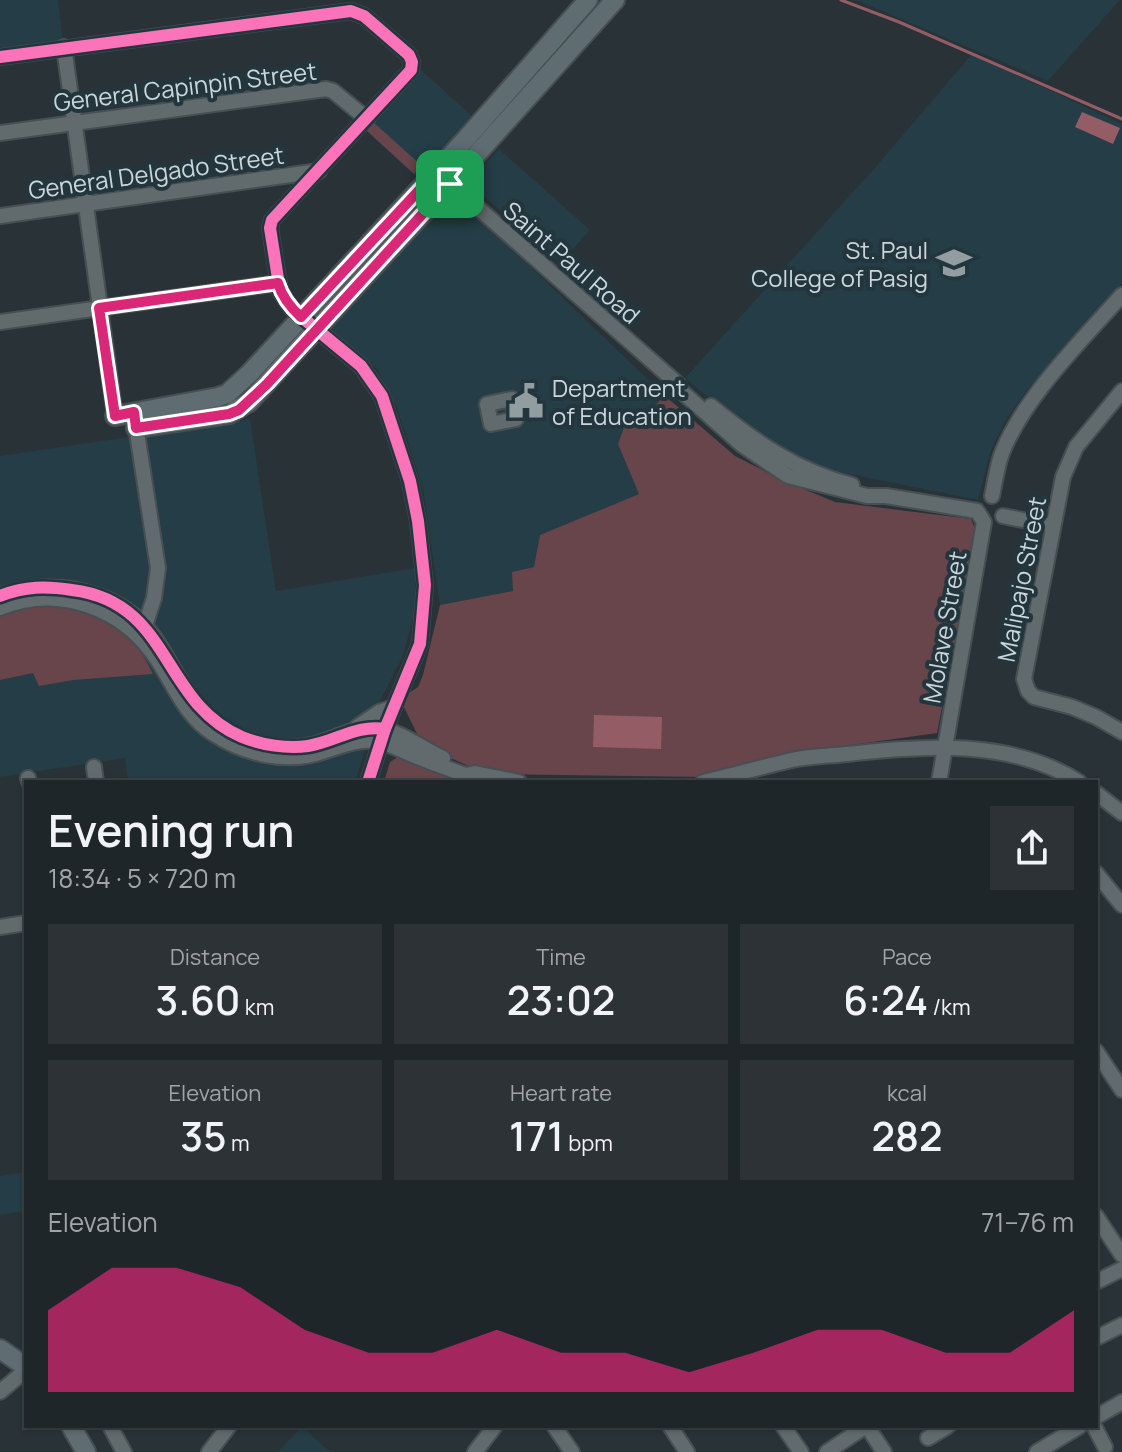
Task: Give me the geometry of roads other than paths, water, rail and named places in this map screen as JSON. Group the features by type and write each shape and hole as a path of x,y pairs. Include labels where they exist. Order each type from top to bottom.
{"main road":[{"path":"115,416 135,420 229,414 239,410 375,266 588,0"},
{"path":"135,420 227,394 360,253 444,178 615,0"},
{"path":"360,253 375,266"},
{"path":"250,373 264,386"},
{"path":"0,1349 24,1367"},
{"path":"72,1428 86,1452"}],"street":[{"path":"0,57 351,11 364,16 409,55 411,70 272,220 270,236 280,291 292,309 361,366 375,383 387,408 410,481 422,549 424,619 420,644 369,780"},
{"path":"64,47 115,416"},
{"name":"General Capinpin Street","path":"0,133 326,89 333,91 367,119"},
{"name":"General Delgado Street","path":"0,216 319,171"},
{"name":"Saint Paul Road","path":"444,178 678,384 681,391 742,445 788,476 842,492 886,496 977,511 982,515"},
{"path":"0,322 278,283"},
{"path":"992,496 1001,455 1016,424 1035,396 1122,295"},
{"name":"Malipajo Street","path":"1122,391 1076,447 1063,477 1024,679 1034,697 1072,707 1122,732"},
{"path":"135,420 158,568 154,598 143,632"},
{"name":"Molave Street","path":"939,780 984,522 982,515"},
{"path":"1003,516 1053,526"},
{"path":"0,596 32,587 83,591 117,603 143,632 202,712 220,726 246,738 280,747 310,746 373,727 383,736 466,775 475,773 509,780"},
{"path":"0,608 34,598 87,604 143,632 177,696 192,716 211,732 244,750 275,757 313,755 383,736"},
{"path":"350,732 379,712 394,707"},
{"path":"711,780 795,759 946,747 984,750 1025,759 1076,780"},
{"path":"1098,795 1122,813"},
{"path":"1098,875 1122,905"},
{"path":"0,927 24,923"},
{"path":"1098,1054 1122,1090"},
{"path":"1098,1219 1122,1255"},
{"path":"1098,1281 1122,1269"},
{"path":"1098,1337 1122,1325"},
{"path":"0,1392 24,1371"},
{"path":"1098,1416 1122,1402"},
{"path":"111,1428 124,1452"},
{"path":"209,1452 227,1428"},
{"path":"475,1452 493,1428"},
{"path":"555,1428 572,1452"},
{"path":"671,1428 687,1452"},
{"path":"784,1428 801,1452"},
{"path":"827,1452 863,1428"},
{"path":"867,1428 884,1452"},
{"path":"928,1438 945,1428"},
{"path":"1037,1452 1077,1428"},
{"path":"1095,1428 1105,1447"}],"waterway":[{"path":"841,0 1122,119"}],"place":[{"name":"St. Paul College of Pasig","path":"954,263"},
{"name":"Department of Education","path":"526,401"}]}
